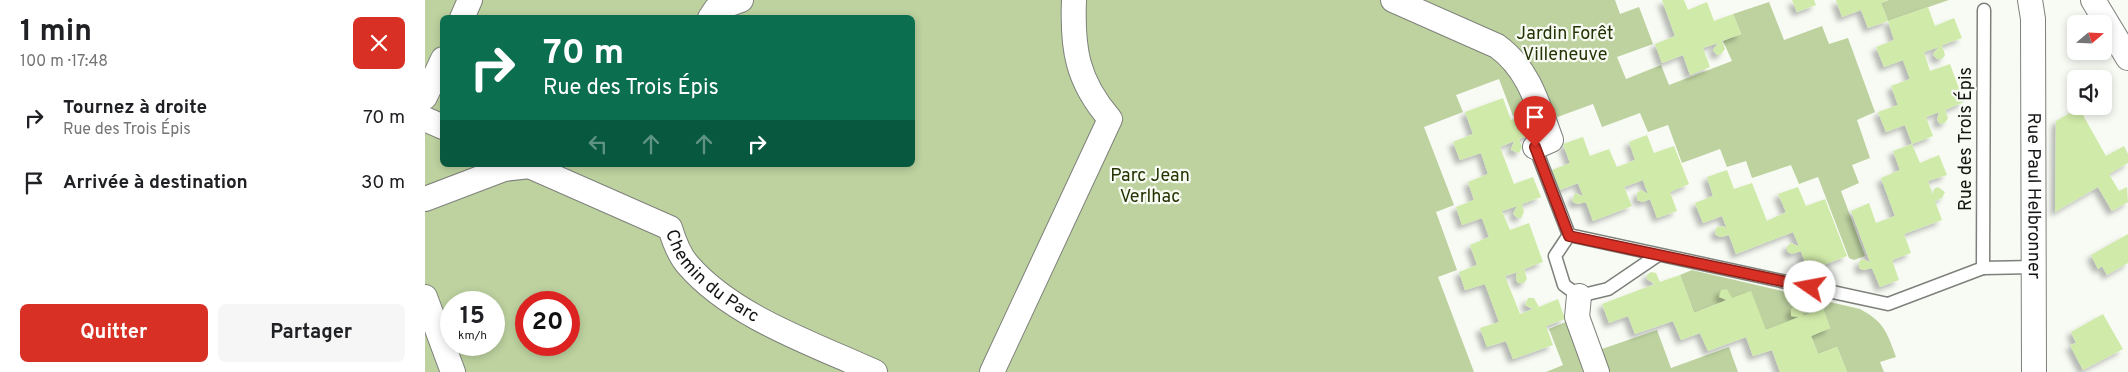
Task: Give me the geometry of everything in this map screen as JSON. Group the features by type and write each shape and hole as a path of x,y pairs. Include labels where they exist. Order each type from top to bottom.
{"street":[{"path":"463,15 470,0"},
{"path":"713,15 716,9 741,0"},
{"path":"991,372 1110,119 1095,101 1077,62 1073,28 1074,0"},
{"path":"1393,0 1497,46 1509,54 1529,81 1551,140 1535,147"},
{"path":"2091,1 2128,58"},
{"name":"Rue Paul Helbronner","path":"2034,372 2035,6"},
{"path":"425,98 440,66"},
{"path":"425,119 440,126"},
{"path":"425,199 505,169 524,167"},
{"name":"Chemin du Parc","path":"535,167 670,228 676,245 687,264 719,293 765,321 875,372"},
{"path":"1579,296 1577,317 1597,372"},
{"path":"425,297 453,372"}],"lane":[{"name":"Rue des Trois Épis","path":"1983,268 1984,10"},
{"path":"1535,147 1569,236"},
{"path":"1569,236 1888,304 1983,268 2034,267"},
{"path":"1569,236 1555,256 1564,285 1579,296 1608,289 1658,255"}],"green space":[{"name":"Parc Jean Verlhac","path":"425,0 1615,0 1620,14 1639,7 1653,44 1617,57 1626,79 1661,65 1669,85 1732,61 1723,41 1741,34 1733,14 1769,2 1784,40 1822,26 1829,44 1848,38 1875,112 1857,120 1870,158 1852,165 1859,183 1841,191 1865,256 1854,260 1849,258 1818,177 1799,184 1791,165 1752,178 1746,161 1727,167 1720,149 1682,163 1668,125 1648,132 1640,113 1602,127 1593,104 1552,119 1531,109 1513,116 1499,79 1456,95 1463,112 1424,127 1454,205 1436,212 1457,270 1438,277 1474,372 425,372"},
{"path":"1889,0 1949,0 1888,21 1881,3"},
{"path":"1692,270 1860,309 1874,318 1884,328 1896,357 1880,362 1884,372 1847,372 1837,347 1818,354 1811,336 1830,328 1823,309 1766,330 1732,298 1694,313 1680,275"},
{"path":"1568,321 1599,350 1657,330 1671,368 1729,347 1738,372 1546,372 1563,365 1549,329"}],"building":[{"path":"1662,0 1684,0 1688,10 1707,2 1714,21 1733,14 1741,34 1722,41 1725,49 1721,54 1717,55 1713,50 1718,43 1703,48 1710,67 1690,75 1683,55 1662,63 1655,44 1675,36"},
{"path":"1792,0 1814,0 1816,5 1797,12"},
{"path":"1836,0 1888,0 1881,3 1888,21 1868,28 1861,10 1842,17"},
{"path":"1928,7 1935,26 1954,18 1962,38 1942,45 1945,55 1942,59 1937,59 1933,54 1939,47 1924,52 1930,71 1950,64 1964,102 1945,110 1948,118 1945,123 1940,124 1937,120 1939,112 1926,117 1933,136 1912,144 1905,125 1886,132 1878,112 1898,105 1891,86 1910,79 1903,60 1884,67 1876,47 1894,40 1888,21"},
{"path":"1503,98 1511,120 1531,113 1538,132 1519,139 1522,147 1519,153 1511,150 1514,141 1500,147 1514,184 1533,177 1541,197 1522,204 1524,212 1521,218 1513,214 1517,206 1502,211 1510,230 1529,223 1543,262 1524,269 1527,279 1524,283 1518,283 1516,279 1516,274 1521,271 1505,276 1520,314 1533,309 1525,305 1528,298 1534,298 1539,307 1558,299 1565,319 1546,326 1553,345 1513,359 1506,341 1487,347 1480,328 1499,322 1485,284 1465,290 1459,272 1477,265 1470,245 1489,237 1482,218 1462,225 1456,207 1474,200 1468,182 1488,174 1481,153 1460,160 1453,142 1473,134 1465,112"},
{"path":"2067,115 2083,115 2106,156 2124,146 2128,154 2128,163 2109,174 2119,191 2127,187 2128,202 2112,211 2098,187 2055,212 2056,121"},
{"path":"1647,135 1654,153 1674,146 1689,184 1670,192 1677,211 1657,218 1650,199 1643,202 1637,200 1637,193 1641,190 1648,194 1643,180 1624,187 1632,206 1593,221 1586,202 1577,204 1572,201 1575,193 1583,196 1578,183 1560,190 1552,170 1570,163 1563,144 1583,137 1590,156 1609,149 1617,167 1635,160 1629,142"},
{"path":"1912,144 1920,163 1939,155 1947,175 1928,181 1933,195 1934,189 1938,187 1945,192 1942,198 1935,201 1942,220 1904,234 1911,253 1892,260 1899,280 1880,287 1872,268 1863,270 1859,268 1859,262 1862,259 1870,262 1851,211 1869,203 1876,223 1895,216 1881,178 1900,170 1893,151"},
{"path":"1727,170 1734,189 1752,183 1767,221 1786,212 1778,194 1798,187 1806,206 1825,199 1847,256 1808,271 1801,251 1792,254 1787,251 1790,243 1799,246 1793,232 1736,254 1729,235 1721,237 1716,235 1717,227 1723,226 1727,229 1722,216 1703,223 1695,203 1713,196 1707,177"},
{"path":"2128,234 2128,263 2107,275 2102,266 2098,269 2091,255"},
{"path":"1651,272 1656,273 1660,282 1680,275 1694,313 1727,300 1719,297 1721,290 1727,289 1732,298 1751,291 1766,330 1799,317 1791,316 1791,309 1794,306 1801,309 1804,316 1823,308 1830,328 1811,336 1818,354 1837,347 1847,372 1780,372 1772,350 1753,356 1746,337 1708,351 1700,333 1681,340 1673,321 1635,334 1628,316 1609,323 1602,304 1655,284 1647,279 1647,275"},
{"path":"2103,314 2123,349 2083,370 2070,345 2076,343 2071,332"}],"route":[{"path":"1535,147 1569,236 1810,287"}],"park label":[{"name":"Jardin Forêt Villeneuve","path":"1565,44"}]}
